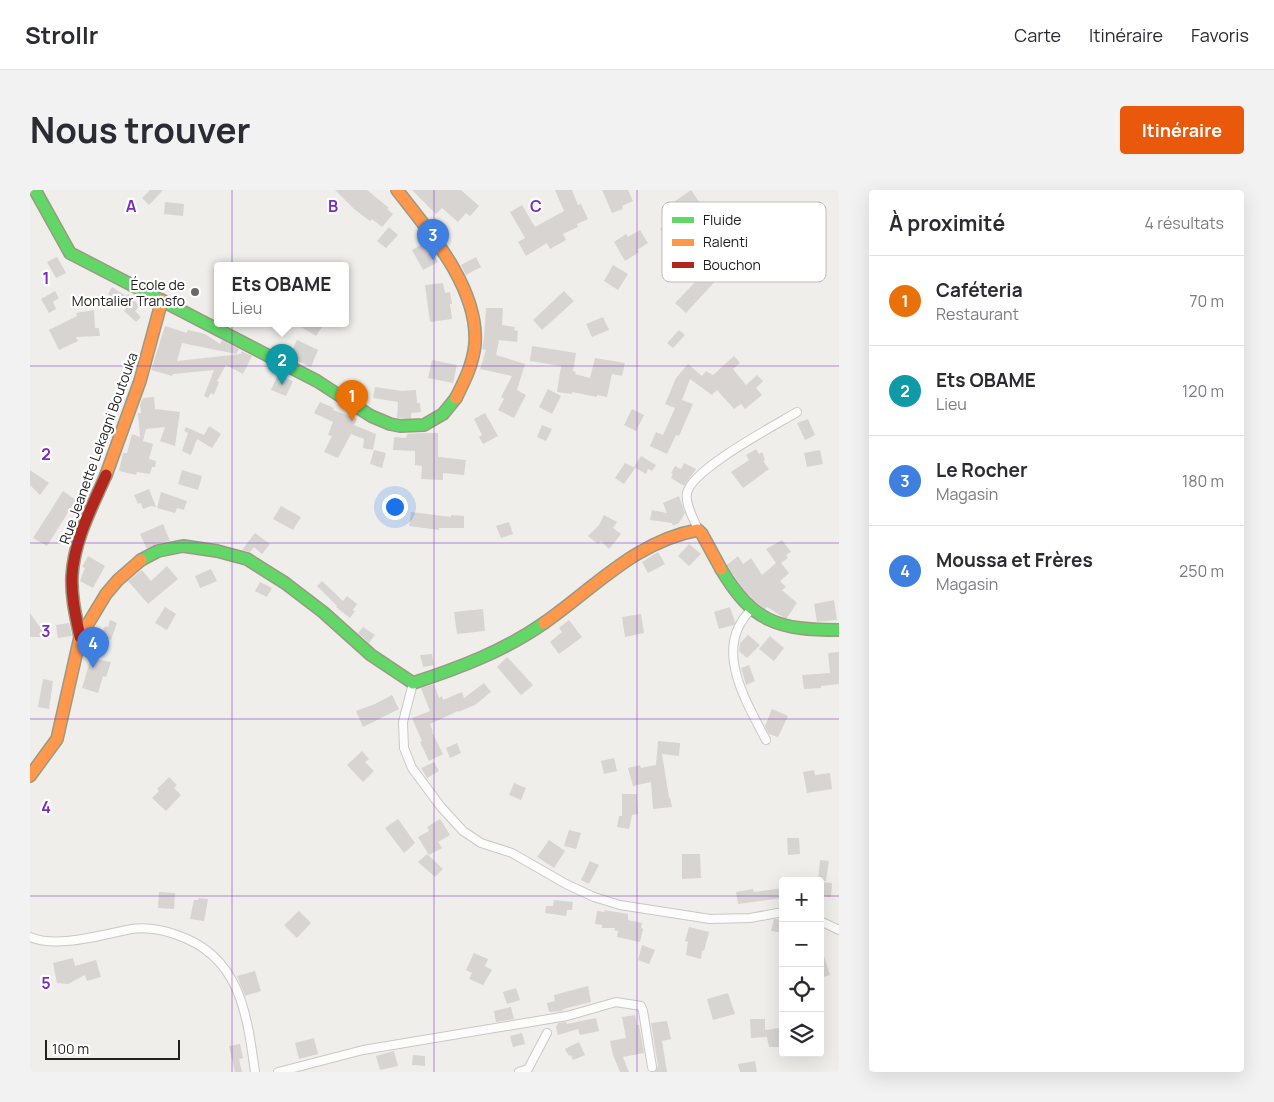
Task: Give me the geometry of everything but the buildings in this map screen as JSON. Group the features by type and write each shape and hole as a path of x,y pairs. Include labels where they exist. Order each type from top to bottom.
{"street":[{"path":"34,190 70,254 122,278 327,387 384,423 422,427 438,419 452,404 464,384 475,347 475,326 465,294 454,269 434,236 397,190"},
{"name":"Rue Jeanette Lekagni Boutouka","path":"80,637 72,592 76,550 82,530 112,462 148,357 162,300"},
{"path":"797,412 718,461 693,481 687,495 690,512 718,566 735,592 751,610 774,623 799,629 839,630"},
{"path":"412,683 458,667 511,644 533,631 620,564 648,546 671,536 698,530"},
{"path":"30,776 57,739 80,637 106,594 118,580 137,563 158,551 183,546 217,551 247,559 286,583 323,612 371,655 412,683"},
{"path":"751,610 742,619 732,646 735,669 744,696 766,740"},
{"path":"412,683 403,722 404,748 412,768 441,807 463,831 481,843 512,853 566,884 620,906 710,919 750,918 779,913"},
{"path":"822,922 839,930"},
{"path":"30,937 56,941 86,939 133,929 160,930 186,938 210,952 228,971 238,992 248,1026 255,1072"},
{"path":"278,1072 363,1050 567,1016 616,1002 641,1006 644,1011 652,1067"},
{"path":"519,1072 528,1070 547,1033"}],"traffic: fast":[{"path":"35,190 70,253 317,381 371,416 400,426 424,425 443,414 456,398"},
{"path":"141,560 158,551 183,546 217,551 247,559 285,583 323,612 371,655 413,683 481,658 513,642 544,623"},
{"path":"721,569 744,601 770,620 800,628 839,630"}],"traffic: slow":[{"path":"397,190 437,242 461,281 469,302 474,323 475,344 470,365 456,398"},
{"path":"106,475 140,381 162,300"},
{"path":"544,623 635,555 655,544 676,536 698,530 721,569"},
{"path":"30,776 57,739 80,637 106,594 118,580 141,560"}],"traffic: jam":[{"path":"80,637 72,592 73,563 84,524 106,475"}],"place":[{"name":"Le Rocher","path":"433,260"},
{"name":"École de Montalier Transfo","path":"195,292"},
{"name":"Ets OBAME","path":"282,385"},
{"name":"Caféteria","path":"352,421"},
{"name":"Moussa et Frères","path":"93,668"}]}
